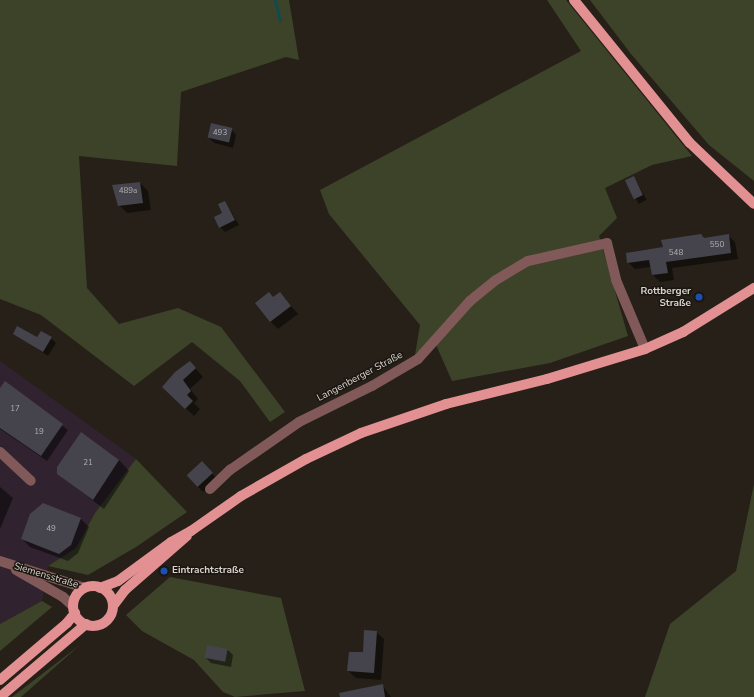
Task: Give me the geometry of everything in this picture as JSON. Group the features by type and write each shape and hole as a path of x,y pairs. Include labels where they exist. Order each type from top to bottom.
{"main road":[{"path":"574,0 690,143 754,204"},
{"path":"0,680 68,623 74,610 74,598 85,588 100,588 118,581 171,542 191,531 248,492 306,459 361,433 446,404 547,380 645,349 683,332 754,288"},
{"path":"74,610 86,624 93,626 107,620 113,606 125,590 176,547 191,531"},
{"path":"100,588 107,592 113,606"},
{"path":"0,697 86,624"}],"street":[{"name":"Langenberger Straße","path":"210,489 230,470 299,422 372,386 418,359 470,301 496,280 528,261 607,243 616,280 645,349"},
{"path":"0,452 31,480"},
{"name":"Siemensstraße","path":"4,562 85,588"},
{"name":"Siemensstraße","path":"4,562 63,597 74,610"}],"shaded area":[{"path":"0,361 136,459 95,513 76,548 48,566 42,601 0,624"}],"green space":[{"path":"0,0 289,0 299,60 286,57 181,92 177,166 79,156 87,288 119,324 178,308 221,327 285,412 270,422 240,381 192,342 134,386 41,315 0,299"},
{"path":"547,0 566,0 692,156 652,165 605,188 617,218 599,236 628,336 550,363 452,381 433,338 415,355 420,325 329,214 320,190 581,51"},
{"path":"590,0 754,0 754,181 709,145 631,54"},
{"path":"136,459 187,512 136,547 88,575 48,566 76,548 95,513"},
{"path":"754,484 754,697 645,697 670,624 736,571"},
{"path":"170,577 281,598 305,691 235,697 223,692 194,660 142,631 126,615"},
{"path":"42,601 52,607 0,651 0,624"},
{"path":"80,645 21,697 12,697"}],"building":[{"path":"211,123 232,128 229,143 208,138"},
{"path":"634,176 643,195 634,199 625,180"},
{"path":"140,182 143,203 118,206 112,185"},
{"path":"225,201 235,220 219,228 214,217 222,213 218,204"},
{"path":"701,234 704,238 729,234 731,253 666,262 668,273 652,275 649,260 627,263 626,253 663,247 661,240"},
{"path":"269,292 273,297 280,292 291,306 270,322 255,303"},
{"path":"17,326 37,337 41,331 52,337 43,352 13,334"},
{"path":"190,361 196,368 183,380 191,391 187,395 193,401 185,409 162,387 175,372"},
{"path":"5,381 63,424 41,456 0,428 0,388"},
{"path":"81,432 119,460 93,500 57,474 57,467"},
{"path":"202,461 213,473 198,487 187,475"},
{"path":"43,503 81,518 71,545 59,554 21,539 30,514"},
{"path":"364,630 377,631 374,673 347,671 349,652 363,652"},
{"path":"207,645 228,649 225,662 205,658"},
{"path":"383,684 385,697 340,697 339,693"}],"waterway":[{"path":"275,0 280,20"}],"place":[{"name":"Rottberger Straße","path":"699,297"},
{"name":"Eintrachtstraße","path":"164,571"}]}
